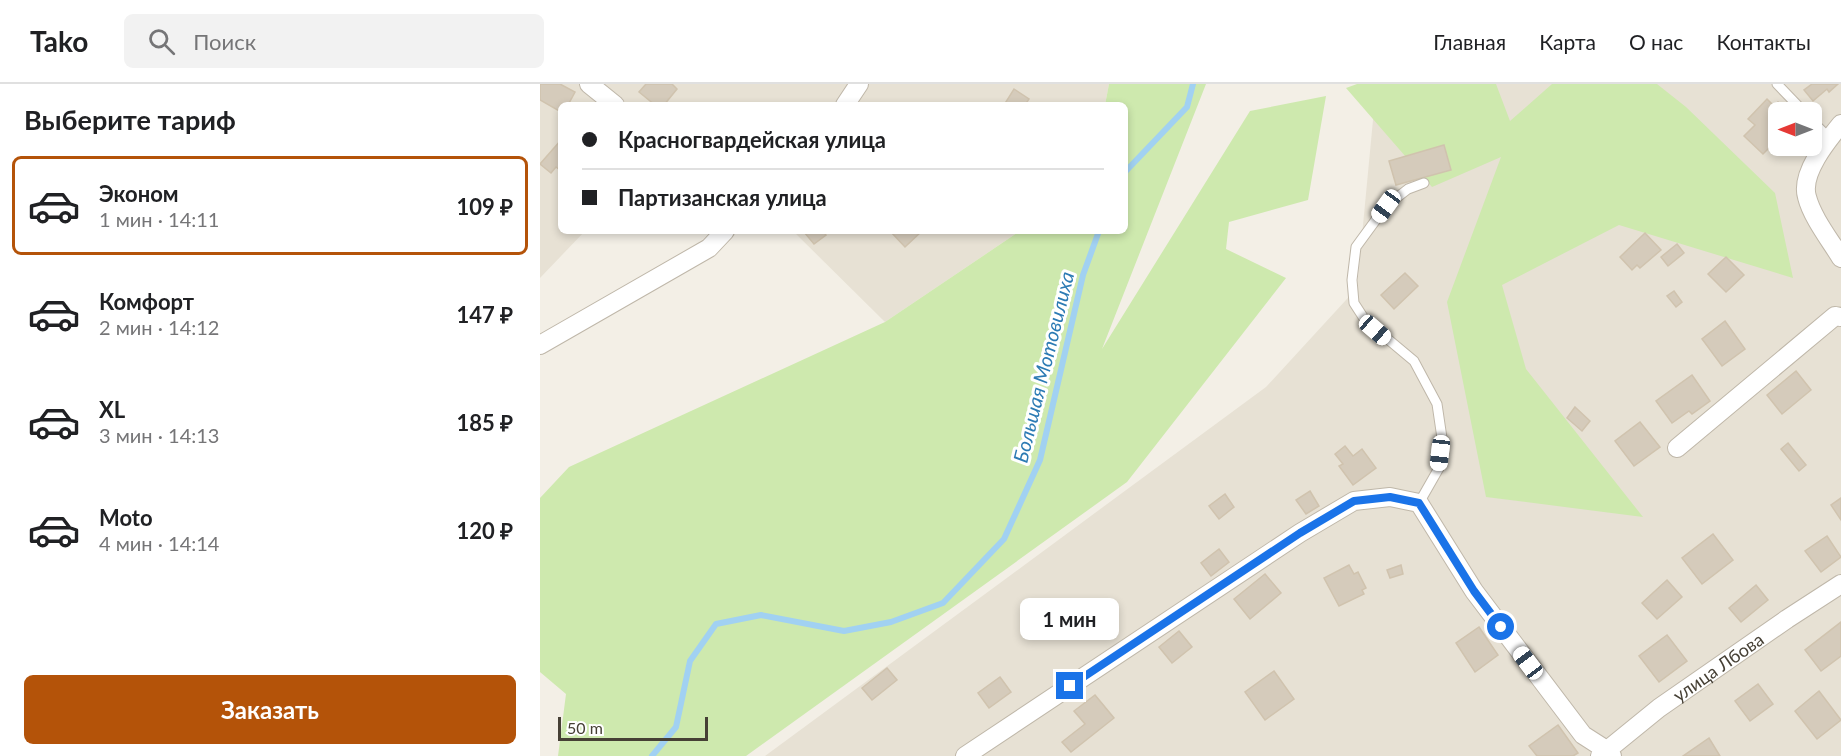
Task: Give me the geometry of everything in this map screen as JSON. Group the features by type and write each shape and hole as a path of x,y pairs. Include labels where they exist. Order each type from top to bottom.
{"street":[{"path":"589,84 611,102"},
{"path":"847,102 859,84"},
{"path":"1837,132 1810,171 1805,185 1810,206 1841,258"},
{"path":"540,345 709,248 722,234"},
{"path":"1677,448 1835,316 1841,317"},
{"path":"965,756 1300,533 1354,501 1390,497 1419,503 1474,591 1583,735 1607,754"},
{"name":"улица Лбова","path":"1607,754 1659,708 1841,584"}],"lane":[{"path":"1777,84 1794,102"},
{"path":"1822,125 1837,132"},
{"path":"1419,503 1439,468 1442,438 1437,404 1414,361 1365,320 1354,303 1352,280 1356,247 1386,206 1408,189 1424,183"}],"shaded area":[{"path":"540,84 1109,84 1106,102 558,102 558,234 582,234 540,278"},
{"path":"1384,84 1841,84 1841,756 765,756 1266,387 1357,288 1373,120"},
{"path":"796,234 1016,234 885,322"}],"green space":[{"path":"1109,84 1206,84 1102,349 1250,111 1326,96 1308,200 1229,222 1226,249 1286,278 1127,482 746,756 558,756 566,694 540,672 540,498 569,467 885,322 1016,234 1128,234 1128,102 1106,102"},
{"path":"1357,84 1496,84 1510,121 1552,84 1657,84 1686,107 1775,193 1793,278 1619,225 1502,285 1526,369 1643,517 1486,497 1447,302 1501,157 1432,187 1346,88"}],"building":[{"path":"540,84 560,84 575,92 570,102 558,102 558,110 540,100"},
{"path":"646,84 672,84 677,89 666,102 651,102 639,92"},
{"path":"1812,84 1838,84 1829,92 1827,89 1813,101 1804,90"},
{"path":"1014,89 1029,99 1027,102 1006,102"},
{"path":"1767,99 1770,102 1768,102 1768,149 1763,154 1744,136 1755,125 1748,119"},
{"path":"558,143 558,169 556,167 551,173 540,164"},
{"path":"1444,145 1451,170 1396,185 1389,161"},
{"path":"1645,233 1661,250 1640,268 1637,265 1632,270 1620,257"},
{"path":"806,234 825,234 826,235 814,244"},
{"path":"893,234 919,234 905,247"},
{"path":"1677,244 1684,253 1668,266 1661,257"},
{"path":"1726,257 1744,275 1726,292 1708,274"},
{"path":"1405,273 1418,286 1394,309 1381,295"},
{"path":"1674,291 1682,302 1676,307 1667,296"},
{"path":"1725,321 1745,349 1722,366 1702,339"},
{"path":"1796,371 1811,390 1782,414 1767,395"},
{"path":"1692,375 1710,401 1692,414 1689,411 1672,423 1656,401"},
{"path":"1575,407 1590,421 1582,431 1567,418"},
{"path":"1640,422 1660,447 1634,466 1615,441"},
{"path":"1788,443 1806,465 1799,471 1781,449"},
{"path":"1345,446 1353,456 1362,449 1376,468 1353,485 1339,466 1343,464 1335,454"},
{"path":"1310,491 1319,506 1306,514 1296,500"},
{"path":"1225,494 1234,507 1219,519 1209,506"},
{"path":"1841,498 1841,520 1831,505"},
{"path":"1713,534 1733,560 1702,584 1682,558"},
{"path":"1827,536 1841,557 1821,572 1805,551"},
{"path":"1219,549 1229,562 1211,576 1201,563"},
{"path":"1349,565 1354,574 1358,572 1366,588 1362,590 1364,594 1339,606 1324,578"},
{"path":"1401,565 1403,574 1390,578 1387,570"},
{"path":"1265,574 1281,593 1250,619 1234,599"},
{"path":"1667,580 1682,597 1657,619 1642,603"},
{"path":"1756,585 1768,600 1741,622 1729,608"},
{"path":"1841,622 1841,656 1821,671 1805,650"},
{"path":"1479,627 1498,655 1475,672 1456,643"},
{"path":"1179,631 1192,647 1172,663 1159,647"},
{"path":"1667,635 1687,661 1659,682 1639,656"},
{"path":"887,668 897,680 872,700 862,688"},
{"path":"1274,671 1294,699 1265,720 1245,692"},
{"path":"1000,677 1011,692 989,708 978,693"},
{"path":"1758,684 1773,704 1750,721 1735,701"},
{"path":"1819,691 1841,720 1817,739 1795,711"},
{"path":"1095,695 1114,718 1071,752 1062,742 1085,724 1074,711"},
{"path":"1558,725 1578,753 1573,756 1537,756 1529,746"},
{"path":"1709,738 1720,756 1683,756"}],"waterway":[{"name":"Большая Мотовилиха","path":"1128,169 1187,107 1193,84"},
{"name":"Большая Мотовилиха","path":"652,756 676,727 690,661 716,624 761,615 844,631 891,622 943,603 1004,539 1040,460 1083,275 1098,234"}],"route":[{"path":"1070,686 1300,533 1354,501 1390,497 1419,503 1474,591 1501,627"}]}
